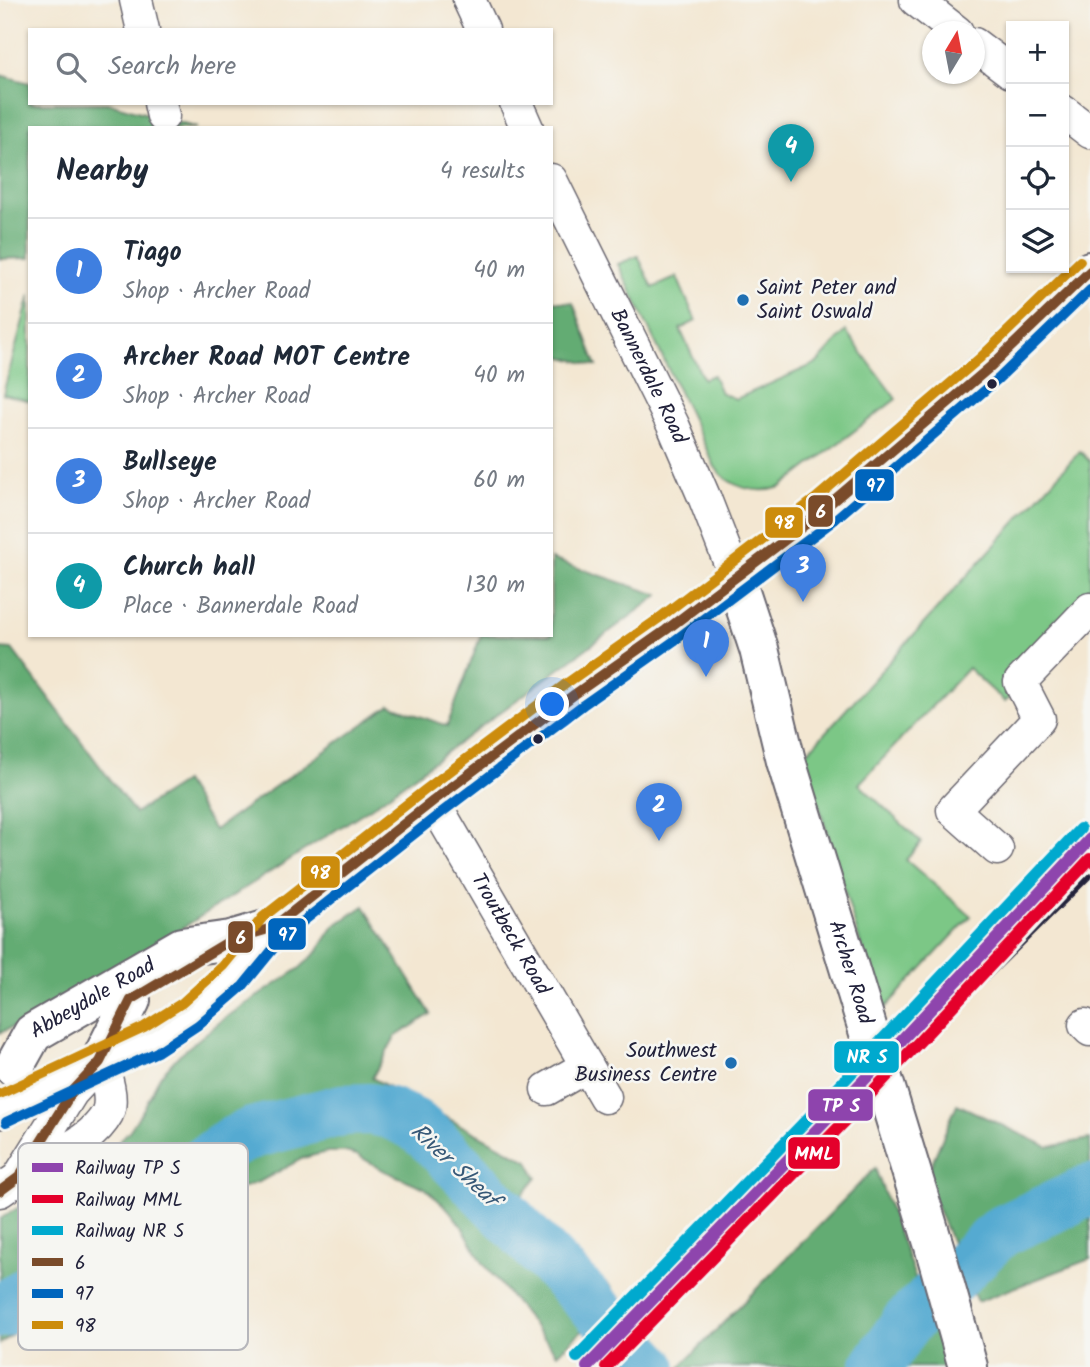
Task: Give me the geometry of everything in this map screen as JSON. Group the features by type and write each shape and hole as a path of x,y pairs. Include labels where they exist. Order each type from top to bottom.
{"main road":[{"name":"Abbeydale Road","path":"0,1109 151,1039 190,1014 233,976 272,928 433,801 575,694 657,637 824,510 989,368 1090,271"},
{"name":"Archer Road","path":"736,576 759,649 786,761 934,1246 968,1367"},
{"name":"Abbeydale Road","path":"7,1070 33,1033 182,947 231,940 272,928"},
{"name":"Abbeydale Road","path":"7,1070 231,940"},
{"path":"59,1041 100,1062 131,1000"}],"street":[{"path":"136,0 143,28"},
{"path":"469,0 482,28"},
{"path":"916,0 943,21"},
{"path":"985,52 1006,68"},
{"path":"517,105 526,126"},
{"path":"1069,116 1090,132"},
{"name":"Bannerdale Road","path":"553,184 673,425 736,576"},
{"path":"997,849 953,810 1039,719 1020,682 1090,609"},
{"name":"Troutbeck Road","path":"433,801 605,1097"},
{"path":"37,1143 72,1093 100,1062"},
{"path":"547,1089 587,1066"}],"green space":[{"path":"0,75 28,82 28,105 116,105 190,126 28,126 28,258 0,259"},
{"path":"638,256 653,288 677,277 696,321 680,329 703,379 713,375 721,393 736,399 817,363 846,331 896,399 781,487 754,490 736,485 715,467 618,264"},
{"path":"553,301 573,303 597,366 553,355"},
{"path":"28,302 28,400 3,394"},
{"path":"1080,451 1090,462 1090,611 1005,702 968,668 859,784 921,842 906,860 971,916 881,1012 804,756"},
{"path":"553,560 659,595 372,807 65,1003 0,1033 0,648 12,649 135,813 184,782 214,830 390,705 447,726 480,637 553,637"},
{"path":"364,906 431,1014 395,1037 372,1078 528,1161 537,1178 522,1196 500,1216 490,1221 487,1227 508,1244 514,1242 525,1257 561,1282 596,1278 612,1289 615,1300 557,1354 483,1263 449,1210 425,1188 385,1171 357,1155 327,1152 303,1158 248,1186 248,1143 118,1143 144,1108 160,1076 179,1055 225,1018 300,968 317,952 334,926"},
{"path":"957,1104 1048,1147 1090,1139 1090,1259 977,1302 925,1179"},
{"path":"875,1168 948,1367 680,1367"},
{"path":"18,1208 18,1330 0,1344 0,1219"}],"waterway":[{"name":"River Sheaf","path":"231,1143 252,1133 342,1110 370,1109 390,1113 414,1124 434,1141 651,1367"},
{"name":"River Sheaf","path":"876,1367 907,1322 1000,1232 1090,1190"},
{"name":"River Sheaf","path":"0,1312 18,1299"}],"railway":[{"path":"952,1013 1090,876"}],"transit line":[{"name":"98","path":"0,1094 144,1027 182,1003 223,966 263,917 425,790 567,683 658,619 815,499 980,358 1080,261"},
{"name":"6","path":"40,1143 72,1092 100,1062 131,1000 231,940 272,928 433,801 806,524 989,368 1090,271"},
{"name":"97","path":"6,1122 157,1052 198,1025 243,986 282,938 583,705 674,641 833,521 998,379 1090,290"},
{"path":"577,1357 825,1101 1080,829"},
{"path":"587,1367 835,1111 1090,839"},
{"name":"6","path":"0,1191 18,1178"}],"rail line":[{"name":"MML","path":"606,1367 845,1121 1090,859"}],"place":[{"name":"Church hall","path":"791,182"},
{"name":"Saint Peter and Saint Oswald","path":"743,300"},
{"name":"Bullseye","path":"803,602"},
{"name":"Tiago","path":"706,677"},
{"name":"Archer Road MOT Centre","path":"659,841"},
{"name":"Southwest Business Centre","path":"731,1063"}]}
